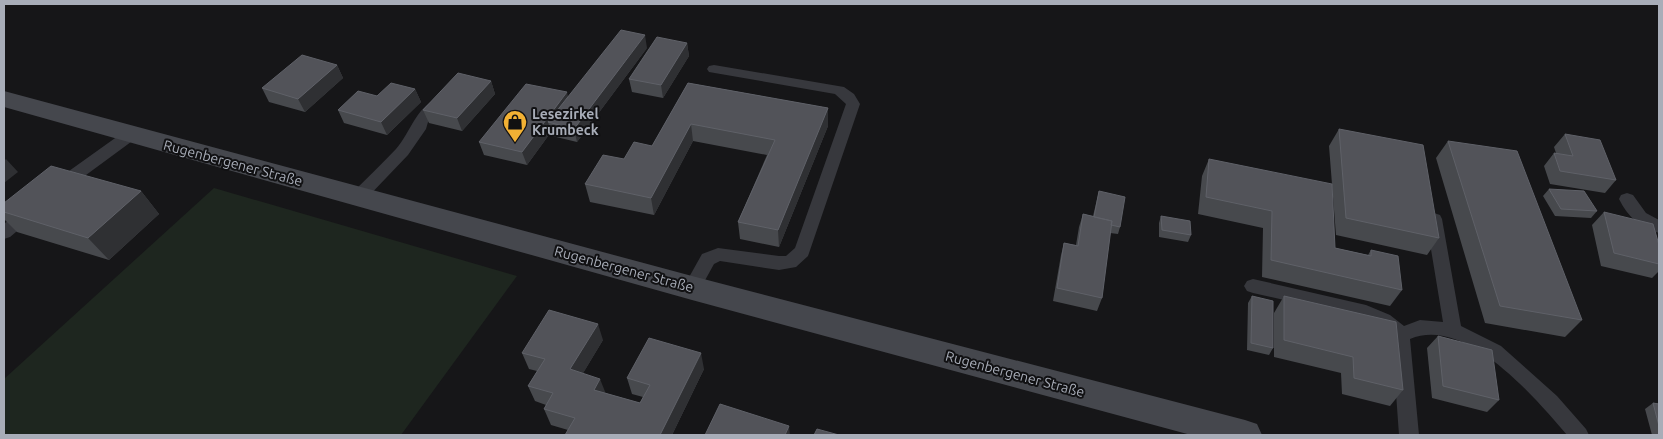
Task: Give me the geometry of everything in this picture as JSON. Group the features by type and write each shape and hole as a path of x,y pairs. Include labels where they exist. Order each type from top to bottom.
{"main road":[{"name":"Rugenbergener Straße","path":"4,99 692,288 1245,435"}],"lane":[{"path":"692,288 708,259 718,254 779,263 790,262 802,251 853,104 849,97 839,90 714,69"},
{"path":"358,197 403,151 419,129 421,120 455,90"},
{"path":"4,232 45,198 130,135"},
{"path":"1627,199 1632,211 1641,219 1659,227"},
{"path":"1431,202 1453,330"},
{"path":"1253,286 1366,312 1384,320 1401,335 1409,435"},
{"path":"1401,335 1420,327 1453,330 1496,351 1550,402 1579,435"}],"shaded area":[{"path":"214,188 517,276 401,435 4,435 4,379"}],"building":[{"path":"621,30 645,35 574,129 548,122"},
{"path":"657,37 687,43 661,85 629,79"},
{"path":"302,55 337,65 298,99 262,88"},
{"path":"458,73 491,81 457,118 423,110"},
{"path":"391,83 415,89 381,122 338,110 358,91 377,96"},
{"path":"688,83 828,108 778,230 738,222 775,140 691,124 651,198 585,184 603,155 624,159 634,142 652,146"},
{"path":"526,84 567,92 522,152 479,142"},
{"path":"1339,129 1423,145 1439,238 1346,218"},
{"path":"1565,134 1600,140 1616,180 1560,171 1554,153 1573,156"},
{"path":"1448,141 1517,151 1582,320 1500,306"},
{"path":"1209,159 1332,184 1335,248 1371,256 1371,250 1398,256 1402,290 1271,260 1272,211 1206,197"},
{"path":"51,166 141,191 88,238 4,212 4,203"},
{"path":"1549,189 1584,191 1597,211 1561,209"},
{"path":"1099,191 1125,197 1120,227 1111,225 1112,221 1094,217"},
{"path":"1604,212 1653,224 1659,245 1659,264 1614,253"},
{"path":"1083,214 1112,221 1102,298 1057,288 1064,243 1078,246"},
{"path":"1161,216 1190,221 1191,235 1162,230"},
{"path":"1252,296 1273,301 1273,348 1251,343"},
{"path":"1284,296 1396,322 1403,390 1354,378 1353,357 1284,340"},
{"path":"549,310 598,324 570,369 600,379 594,390 640,403 650,385 627,378 649,338 701,353 660,435 565,435 575,418 544,409 553,393 528,386 545,359 522,353"},
{"path":"1438,336 1492,350 1499,400 1443,386"},
{"path":"1653,403 1659,404 1659,426"},
{"path":"720,404 789,426 785,435 705,435"},
{"path":"817,429 839,435 814,435"}],"place":[{"name":"Lesezirkel Krumbeck","path":"515,143"}]}
